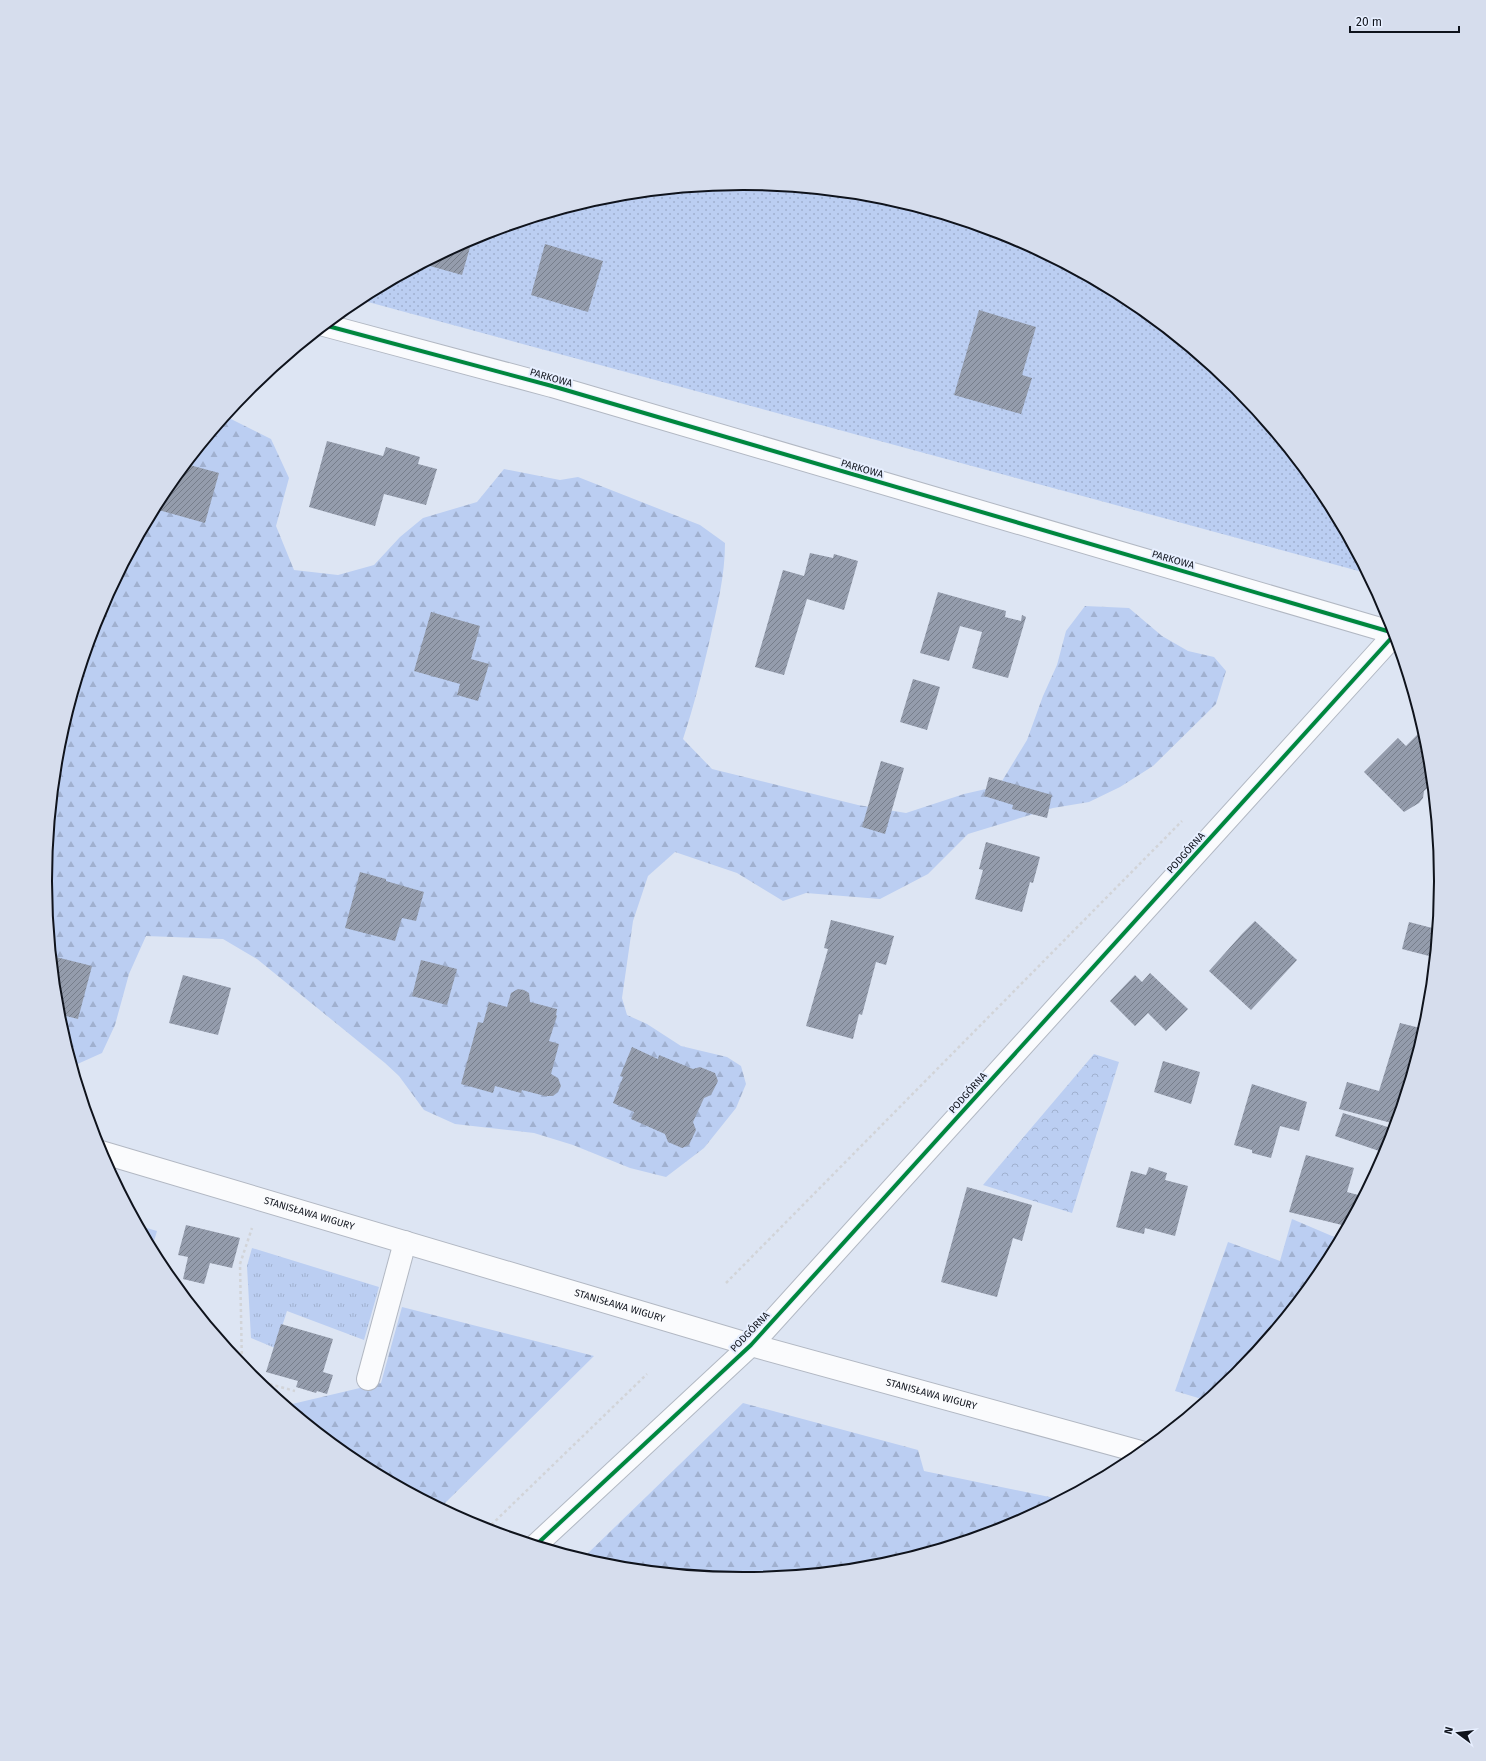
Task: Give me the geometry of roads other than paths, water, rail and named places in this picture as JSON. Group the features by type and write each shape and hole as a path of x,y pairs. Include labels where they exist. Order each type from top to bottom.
{"street":[{"name":"PARKOWA","path":"329,327 552,386 1387,632"},
{"name":"PODGÓRNA","path":"540,1541 751,1345 1390,639"},
{"name":"STANISŁAWA WIGURY","path":"109,1155 751,1345 1134,1450"},
{"path":"368,1379 405,1242"}]}
